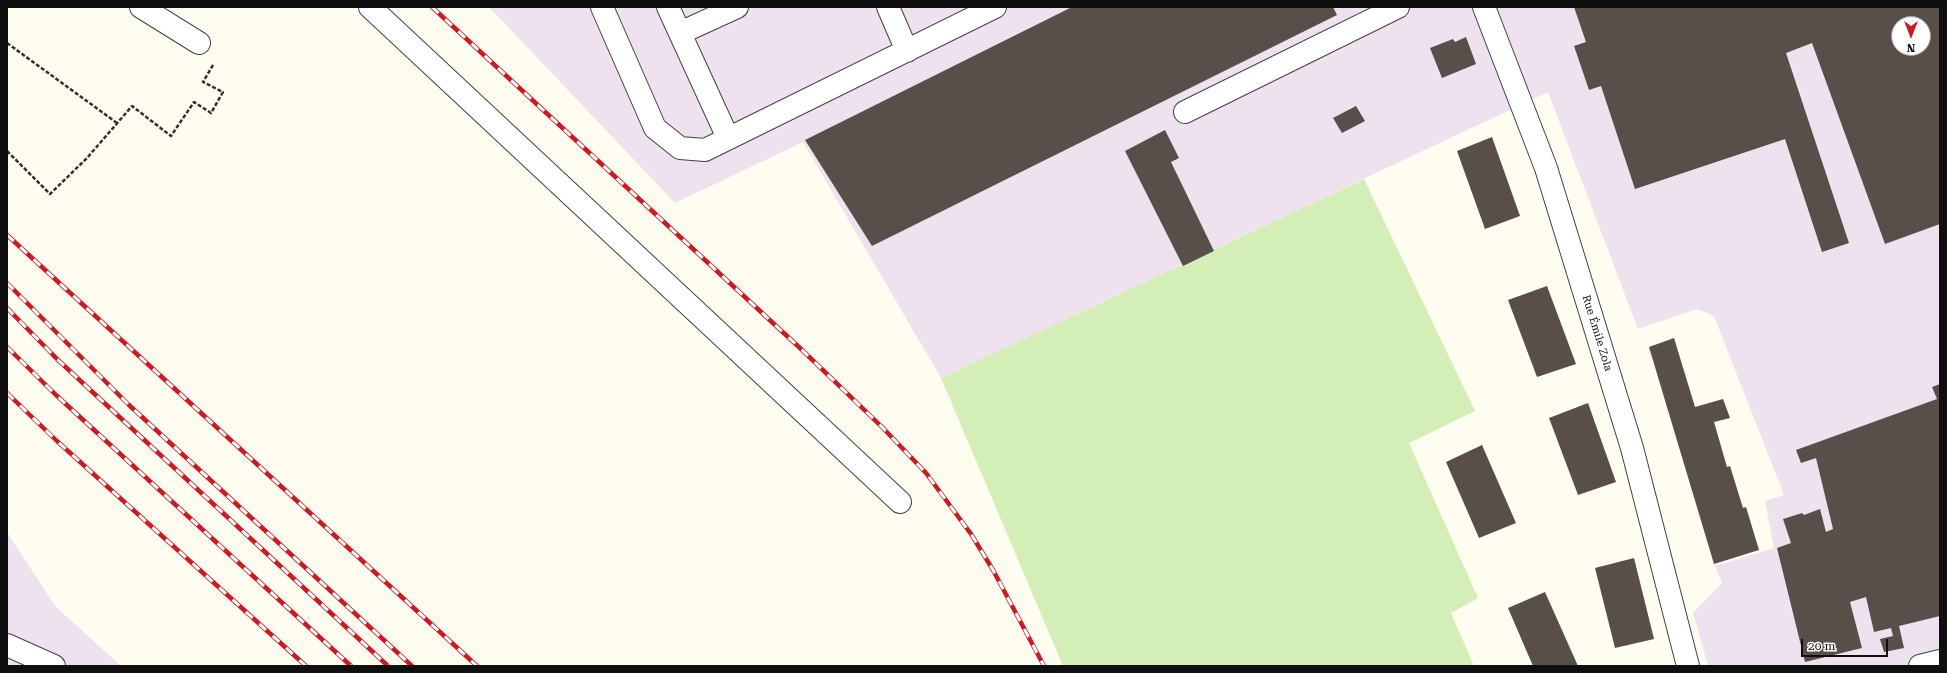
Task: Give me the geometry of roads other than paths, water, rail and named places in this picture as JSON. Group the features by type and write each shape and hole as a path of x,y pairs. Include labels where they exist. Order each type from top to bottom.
{"street":[{"path":"141,7 199,43"},
{"path":"370,7 900,502"},
{"path":"602,7 655,128 680,148 705,150 995,7"},
{"path":"668,7 728,138"},
{"path":"680,33 737,7"},
{"path":"888,7 907,51"},
{"path":"1185,112 1396,7"},
{"name":"Rue Émile Zola","path":"1484,7 1546,168 1623,418 1688,666"},
{"path":"7,644 54,666"},
{"path":"1920,666 1940,661"}],"railway":[{"path":"432,7 801,349 882,427 926,473 971,534 993,570 1044,666"},
{"path":"7,235 477,666"},
{"path":"7,283 129,405 412,666"},
{"path":"7,308 58,360 388,666"},
{"path":"7,347 56,395 351,666"},
{"path":"7,393 58,442 306,666"}]}
